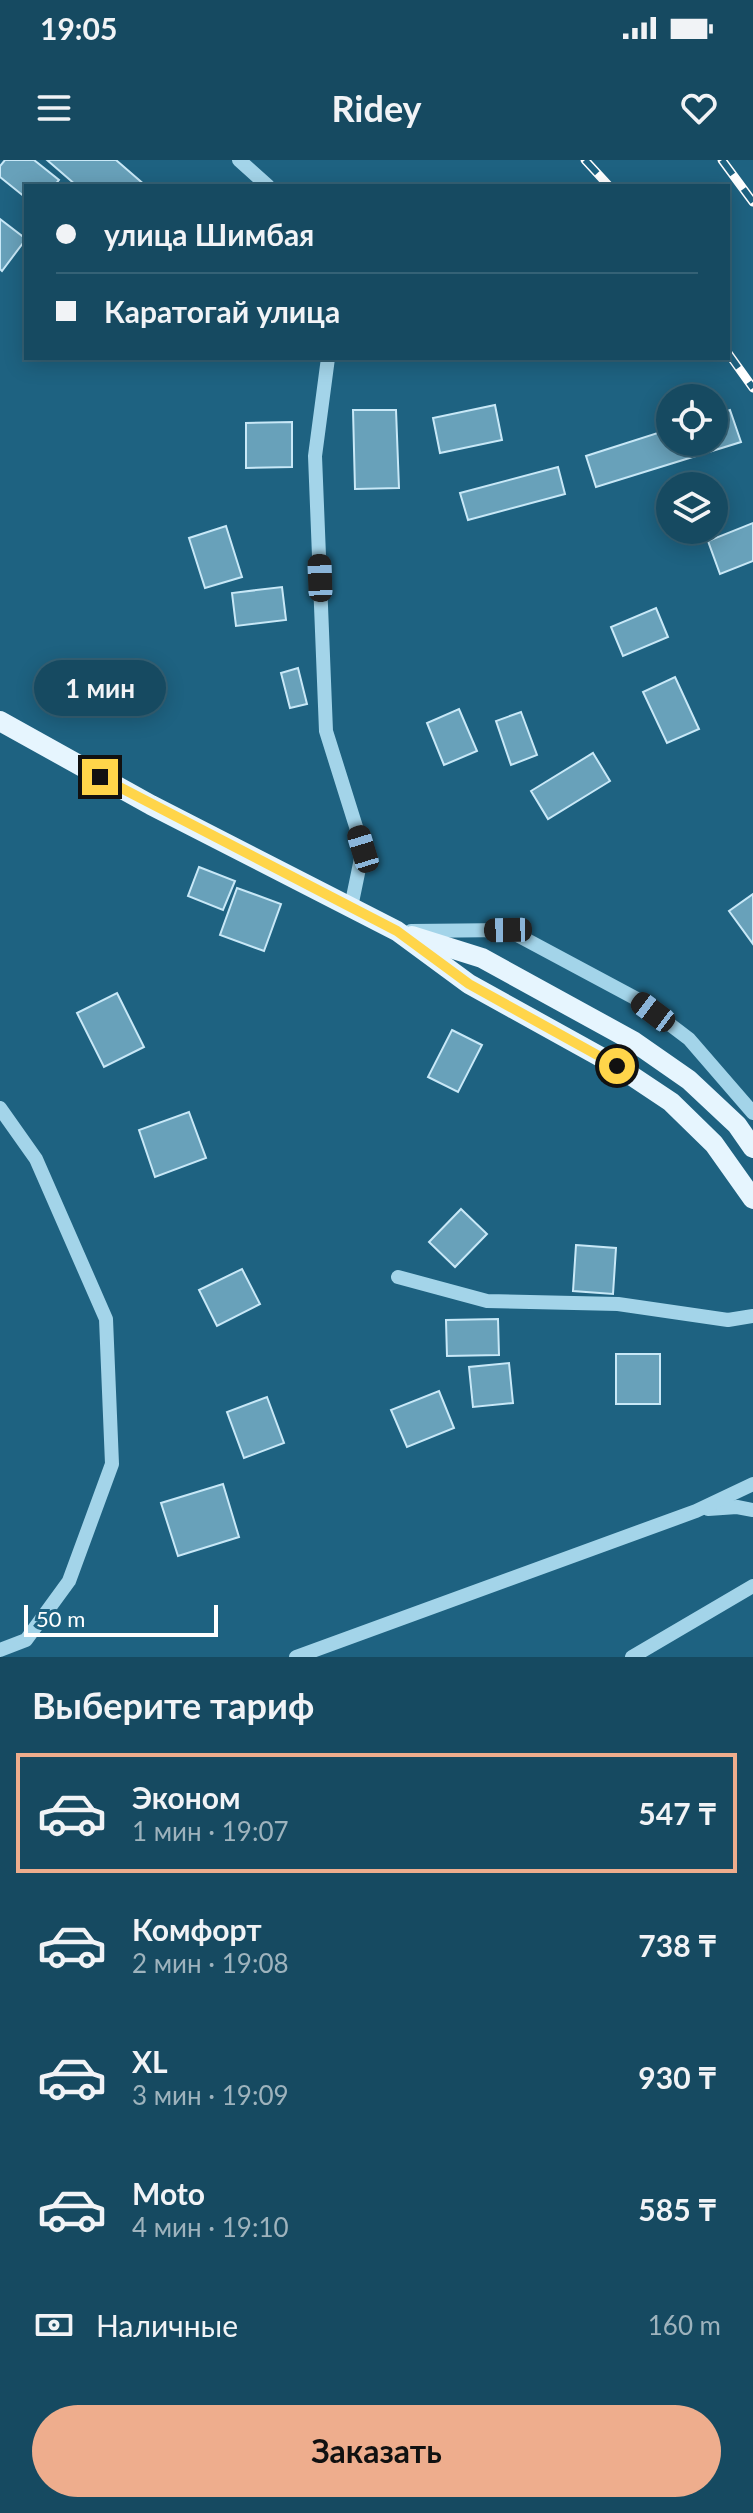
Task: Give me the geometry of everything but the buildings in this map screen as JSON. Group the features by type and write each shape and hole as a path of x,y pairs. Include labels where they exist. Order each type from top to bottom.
{"main road":[{"path":"0,721 151,805 397,931 469,984 617,1066 671,1102 714,1144 753,1199"},
{"path":"397,931 482,958 633,1041 689,1080 737,1125 753,1148"}],"street":[{"path":"239,160 266,184"},
{"path":"328,360 315,456 326,731 363,849 351,907"},
{"path":"397,931 508,930 635,998 689,1039 753,1113"},
{"path":"0,1108 36,1159 106,1319 112,1464 69,1581 26,1640 0,1650"},
{"path":"398,1277 487,1301 618,1304 728,1320 753,1316"},
{"path":"296,1657 696,1511 753,1484"},
{"path":"696,1511 737,1507 753,1510"},
{"path":"632,1657 753,1586"}],"railway":[{"path":"585,160 607,184"},
{"path":"722,160 753,202"},
{"path":"730,356 753,388"}],"route":[{"path":"100,777 397,931 469,984 617,1066"}]}
